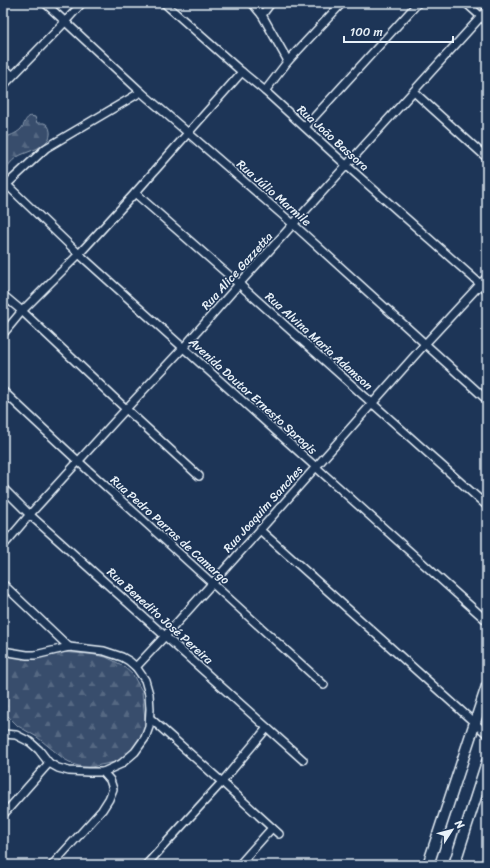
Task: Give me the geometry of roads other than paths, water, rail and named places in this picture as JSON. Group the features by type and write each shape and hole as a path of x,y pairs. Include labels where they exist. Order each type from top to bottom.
{"main road":[{"path":"428,865 487,686"},
{"path":"454,865 487,762"}],"street":[{"name":"Rua Júlio Marmile","path":"45,3 141,92 293,224 487,400"},
{"path":"3,86 82,3"},
{"name":"Rua João Bassora","path":"164,3 265,91 487,290"},
{"path":"252,3 262,15 288,61"},
{"path":"262,15 271,3"},
{"path":"265,91 288,61 342,3"},
{"path":"305,127 418,3"},
{"path":"466,3 484,19"},
{"name":"Rua Alice Gazzetta","path":"3,546 183,348 346,165 484,19 487,10"},
{"path":"3,67 12,75"},
{"path":"3,334 22,311 79,254 135,193 242,72"},
{"path":"5,186 46,148 141,92"},
{"path":"414,92 487,158"},
{"name":"Avenida Doutor Ernesto Sprogis","path":"5,186 487,621"},
{"name":"Rua Alvina Maria Adamson","path":"135,193 487,506"},
{"name":"Rua Joaquim Sanches","path":"136,667 373,404 425,344 487,277"},
{"path":"3,295 199,476"},
{"name":"Rua Pedro Parras de Camargo","path":"3,391 324,685"},
{"name":"Rua Benedito José Pereira","path":"3,488 30,515 303,760"},
{"path":"260,530 487,734"},
{"path":"3,584 69,647"},
{"path":"3,651 35,655 69,647 104,651 122,657 130,661 145,680 149,694 150,709 149,727 145,738 134,752 121,764 103,772 69,771 58,768 49,763 39,750 30,742 16,735 3,734"},
{"path":"150,718 279,834"},
{"path":"146,865 222,782 267,728"},
{"path":"3,815 49,763"},
{"path":"52,865 102,810 109,799 113,789 110,780 103,772"},
{"path":"239,865 272,828"}]}
